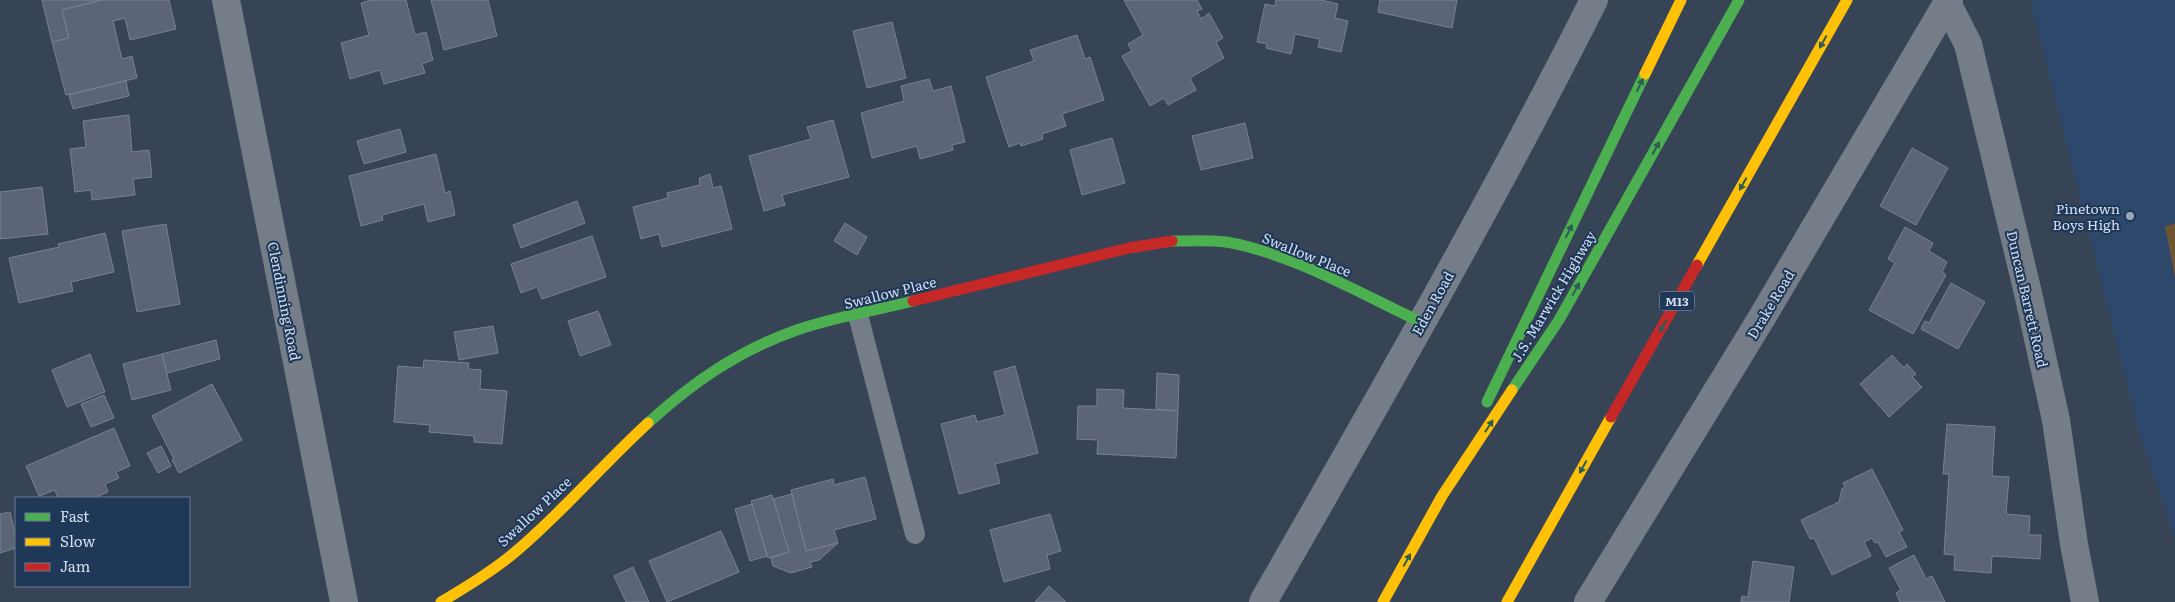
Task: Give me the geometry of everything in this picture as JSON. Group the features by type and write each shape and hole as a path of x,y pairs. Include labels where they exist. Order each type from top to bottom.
{"main road":[{"path":"1442,496 1681,0"},
{"name":"J.S. Marwick Highway","path":"1383,602 1442,496 1559,320 1739,0"},
{"name":"M13","path":"1507,602 1847,0"},
{"name":"Swallow Place","path":"441,602 461,592 496,567 544,525 656,415 709,373 754,348 797,330 1128,248 1166,241 1224,242 1253,248 1314,271 1421,322"}],"street":[{"name":"Clendinning Road","path":"226,0 344,602"},
{"name":"Eden Road","path":"1263,602 1400,363 1525,135 1594,0"},
{"name":"Drake Road","path":"1588,602 1761,319 1948,2"},
{"name":"Duncan Barrett Road","path":"1948,2 1968,44 2028,293 2056,420 2074,544 2085,602"}],"lane":[{"path":"858,316 915,534"}],"shaded area":[{"name":"Pinetown Boys High","path":"2030,0 2175,0 2175,537 2139,432"},
{"path":"2175,224 2175,277 2165,226"}],"building":[{"path":"42,0 102,0 62,10 69,38 52,42"},
{"path":"102,0 169,0 176,29 130,40 125,18 113,21 122,59 132,56 137,78 66,95 52,42 69,38 62,10"},
{"path":"371,0 406,0 415,35 426,32 433,60 422,64 425,73 384,84 380,70 350,79 341,43 369,35 361,3"},
{"path":"431,0 488,0 497,36 444,50"},
{"path":"1124,0 1197,0 1202,9 1197,11 1201,19 1209,13 1223,38 1216,42 1224,58 1190,78 1196,90 1168,105 1164,98 1150,106 1122,56 1132,51 1128,44 1143,35"},
{"path":"1276,0 1321,0 1338,4 1335,18 1348,21 1341,52 1318,47 1320,39 1295,34 1291,54 1266,48 1267,44 1257,42 1265,4 1275,6"},
{"path":"1380,0 1457,0 1452,28 1378,12"},
{"path":"892,22 906,78 867,88 853,31"},
{"path":"1077,35 1085,59 1090,57 1104,100 1062,114 1066,126 1042,134 1043,139 1021,146 1020,143 1009,147 986,77 1034,61 1030,50"},
{"path":"929,79 933,91 951,86 965,142 952,145 953,150 920,159 917,146 872,158 861,113 904,101 901,86"},
{"path":"126,81 129,96 73,109 69,95"},
{"path":"129,115 132,152 149,150 152,177 133,179 135,195 92,200 91,190 75,192 70,149 86,147 83,121"},
{"path":"833,120 849,177 782,195 785,205 764,211 749,156 811,139 807,127"},
{"path":"1245,123 1253,158 1201,170 1192,136"},
{"path":"400,129 406,152 364,164 357,141"},
{"path":"1112,138 1125,183 1082,195 1070,150"},
{"path":"1912,148 1948,168 1916,225 1880,206"},
{"path":"436,154 445,193 450,191 455,215 428,222 424,204 382,215 383,220 361,226 349,176"},
{"path":"710,174 713,188 721,186 732,229 662,247 659,234 641,239 633,207 668,198 667,193 700,185 699,178"},
{"path":"42,187 48,234 0,239 0,192"},
{"path":"577,201 585,223 521,248 513,225"},
{"path":"845,223 867,237 857,255 834,241"},
{"path":"166,224 180,304 137,312 122,231"},
{"path":"1905,227 1933,243 1929,251 1947,262 1942,272 1946,275 1913,334 1869,310 1895,263 1888,259"},
{"path":"105,233 114,272 71,282 73,291 19,303 9,258 59,247 58,244"},
{"path":"592,236 606,277 542,299 537,287 521,293 511,264"},
{"path":"1951,283 1985,302 1958,349 1921,329 1925,321 1929,323"},
{"path":"598,311 611,345 580,356 568,321"},
{"path":"493,326 498,353 459,360 454,332"},
{"path":"216,340 220,359 167,373 162,354"},
{"path":"90,354 105,392 67,407 52,370"},
{"path":"162,354 171,390 132,400 123,364"},
{"path":"1892,355 1904,368 1907,364 1916,374 1912,377 1922,387 1889,417 1860,384"},
{"path":"424,360 469,363 468,369 481,370 480,389 507,391 502,444 474,442 474,436 429,432 430,425 394,422 398,366 423,368"},
{"path":"1015,366 1038,453 995,464 1000,483 959,494 941,424 975,415 977,422 1005,415 994,372"},
{"path":"1157,373 1179,375 1178,411 1156,409"},
{"path":"212,384 242,440 179,473 152,416"},
{"path":"1097,389 1124,390 1123,408 1178,411 1176,458 1097,454 1098,440 1077,439 1078,406 1097,406"},
{"path":"104,395 114,418 91,427 81,404"},
{"path":"1947,424 1995,427 1992,476 2009,477 2006,514 2030,516 2029,535 2041,535 2040,559 1992,556 1991,573 1954,570 1955,555 1944,554 1949,474 1943,474"},
{"path":"114,428 130,466 116,472 119,478 105,484 108,492 96,497 58,497 55,490 39,496 26,466"},
{"path":"161,446 171,466 158,473 147,453"},
{"path":"1872,469 1903,530 1899,532 1907,547 1886,557 1878,542 1875,543 1872,538 1864,542 1871,556 1832,575 1814,538 1810,539 1801,520 1839,502 1842,489 1845,487 1843,483"},
{"path":"865,477 876,519 834,530 838,543 806,551 791,490 833,479 834,485"},
{"path":"792,494 806,551 838,543 819,560 810,562 812,567 791,573 773,566 771,558 789,552 773,499"},
{"path":"772,495 789,552 768,558 751,501"},
{"path":"752,504 767,556 750,561 735,509"},
{"path":"10,512 15,534 15,548 0,553 0,514"},
{"path":"1050,514 1061,551 1047,555 1050,569 1004,582 990,530"},
{"path":"721,531 739,572 667,602 649,561"},
{"path":"1914,555 1926,579 1932,576 1945,602 1900,602 1896,593 1901,590 1889,568"},
{"path":"1753,561 1794,567 1789,602 1741,602 1742,596 1748,597"},
{"path":"633,567 649,602 626,602 614,576"},
{"path":"1049,586 1066,602 1035,602"}],"traffic: fast":[{"path":"1512,390 1559,320 1739,0"},
{"path":"1487,402 1645,74"},
{"path":"1172,241 1226,242 1251,247 1325,276 1421,322"},
{"path":"648,423 700,381 736,357 756,347 811,325 913,301"}],"traffic: slow":[{"path":"1645,74 1681,0"},
{"path":"1697,265 1847,0"},
{"path":"1383,602 1442,496 1512,390"},
{"path":"1507,602 1611,417"},
{"path":"441,602 487,573 532,538 648,423"}],"traffic: jam":[{"path":"913,301 1129,248 1172,241"},
{"path":"1611,417 1697,265"}],"place":[{"name":"Pinetown Boys High","path":"2130,216"}]}
